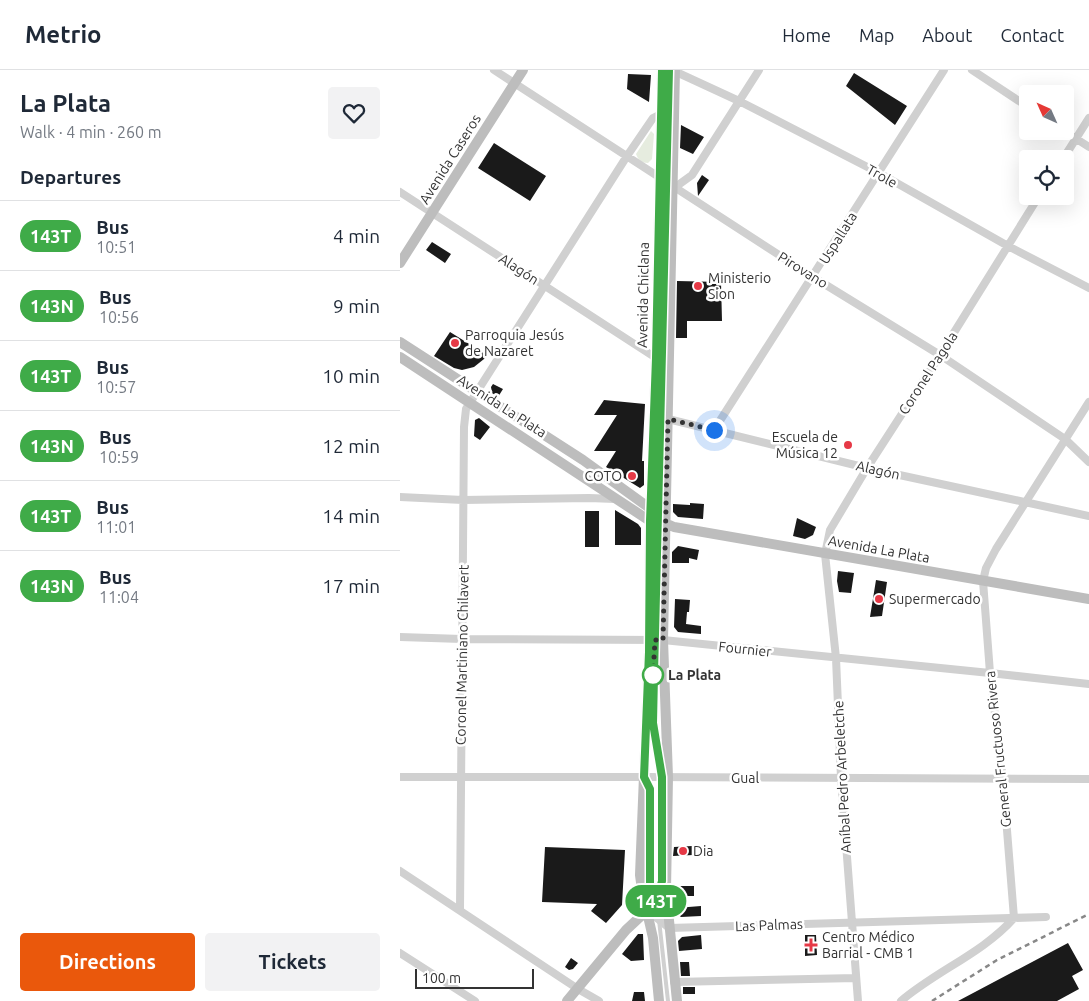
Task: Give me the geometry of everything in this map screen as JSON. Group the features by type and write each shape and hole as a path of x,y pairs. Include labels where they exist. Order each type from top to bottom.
{"main road":[{"name":"Avenida Caseros","path":"400,263 523,70"},
{"name":"Avenida Chiclana","path":"656,518 668,419 666,183 661,114 662,70"},
{"name":"Avenida Chiclana","path":"656,518 656,358 673,70"},
{"name":"Avenida La Plata","path":"400,342 584,460 656,518"},
{"name":"Avenida La Plata","path":"400,357 620,500 674,527 1089,598"},
{"path":"656,518 656,640 665,777 666,890 676,1001"},
{"path":"656,518 656,640 644,777 640,875 653,938 659,1001"},
{"path":"567,1001 626,930 666,890"}],"street":[{"name":"Pirovano","path":"494,70 813,277 940,355 1066,439 1089,462"},
{"name":"Trole","path":"673,70 739,101 879,174 1008,246 1089,288"},
{"path":"666,183 692,175 759,70"},
{"name":"Uspallata","path":"714,430 944,70"},
{"path":"972,70 1019,101"},
{"path":"470,402 627,156 653,118 661,114"},
{"path":"1068,150 1089,118"},
{"path":"1075,139 1089,147"},
{"name":"Alagón","path":"400,192 656,358"},
{"name":"Coronel Pagola","path":"825,554 830,530 867,468 1033,205"},
{"name":"Coronel Martiniano Chilavert","path":"460,910 464,420 470,402"},
{"path":"983,581 986,568 996,549 1089,402"},
{"name":"Alagón","path":"668,419 867,468 1089,516"},
{"path":"400,497 463,500 589,498 620,500"},
{"name":"Aníbal Pedro Arbeletche","path":"825,554 836,658 851,922 858,1001"},
{"name":"General Fructuoso Rivera","path":"983,581 990,673 1003,780 1014,918"},
{"name":"Fournier","path":"400,637 656,640 1089,684"},
{"name":"Gual","path":"400,777 1089,779"},
{"path":"400,871 598,1001"},
{"path":"647,910 669,928"},
{"name":"Las Palmas","path":"669,928 1046,917"},
{"path":"901,1001 931,978 992,940 1014,918"},
{"path":"400,953 475,1001"},
{"path":"674,982 856,978"}],"lane":[{"path":"656,518 666,183"},
{"path":"644,777 650,789 650,885 656,902 659,920 668,1001"},
{"path":"656,902 662,881 665,777"}],"shaded area":[{"path":"651,131 654,134 652,159 646,163 640,161 636,154"}],"building":[{"path":"854,73 907,106 895,125 846,86"},
{"path":"628,74 651,75 649,102 627,89"},
{"path":"681,125 704,137 693,154 680,148"},
{"path":"494,143 546,176 530,201 478,168"},
{"path":"702,175 709,180 698,196 697,183"},
{"path":"432,242 451,254 445,263 426,250"},
{"path":"677,281 721,282 722,321 687,321 687,338 676,338"},
{"name":"Parroquia Jesús de Nazaret","path":"450,332 487,355 474,367 462,370 454,368 434,356"},
{"path":"493,384 503,389 498,397 492,393 491,387"},
{"path":"604,400 645,404 642,461 644,461 644,485 640,488 606,467 616,451 594,451 617,415 594,415"},
{"path":"479,418 490,427 480,440 474,436 475,420"},
{"path":"690,503 704,504 703,519 678,517 673,512 673,504 690,505"},
{"path":"615,510 638,524 641,528 641,545 615,545"},
{"path":"585,511 599,511 599,547 585,547"},
{"path":"797,518 816,527 813,535 805,539 793,536"},
{"path":"678,546 699,550 697,560 689,558 689,563 672,563 672,552"},
{"path":"838,571 854,573 851,593 839,592"},
{"name":"Supermercado","path":"876,580 887,582 882,616 870,617"},
{"path":"675,599 690,600 686,624 701,626 701,634 678,632 674,627"},
{"name":"Dia","path":"692,846 693,855 673,856 674,847"},
{"path":"545,847 625,850 622,905 606,923 591,911 597,904 542,902"},
{"path":"676,886 694,886 694,896 676,896"},
{"path":"701,906 701,916 681,917 676,913 676,908"},
{"path":"638,934 643,934 644,960 631,961 622,954"},
{"path":"701,935 702,949 679,951 678,941 682,937"},
{"name":"Centro Médico Barrial - CMB 1","path":"805,935 816,935 817,955 805,956"},
{"path":"1068,943 1083,970 1072,976 1079,989 1057,1001 958,1001"},
{"path":"571,958 578,963 573,969 569,970 565,967"},
{"path":"680,962 689,962 690,976 681,976"},
{"path":"683,987 695,987 695,994 683,994"},
{"path":"634,992 644,992 645,1001 632,1001"}],"railway":[{"path":"932,1001 997,960 1089,914"}],"bus line":[{"name":"143T","path":"662,70 656,358 650,521 649,652 644,777 650,789 650,885 656,902 662,881 662,777 653,723 669,70"}],"place":[{"name":"Ministerio Sion","path":"698,286"},
{"name":"Parroquia Jesús de Nazaret","path":"455,343"},
{"name":"Escuela de Música 12","path":"848,445"},
{"name":"COTO","path":"632,476"},
{"name":"Supermercado","path":"879,599"},
{"name":"La Plata","path":"653,675"},
{"name":"Dia","path":"683,851"},
{"name":"Centro Médico Barrial - CMB 1","path":"811,945"}],"route":[{"path":"653,675 655,640 663,640 668,419 714,430"}]}
